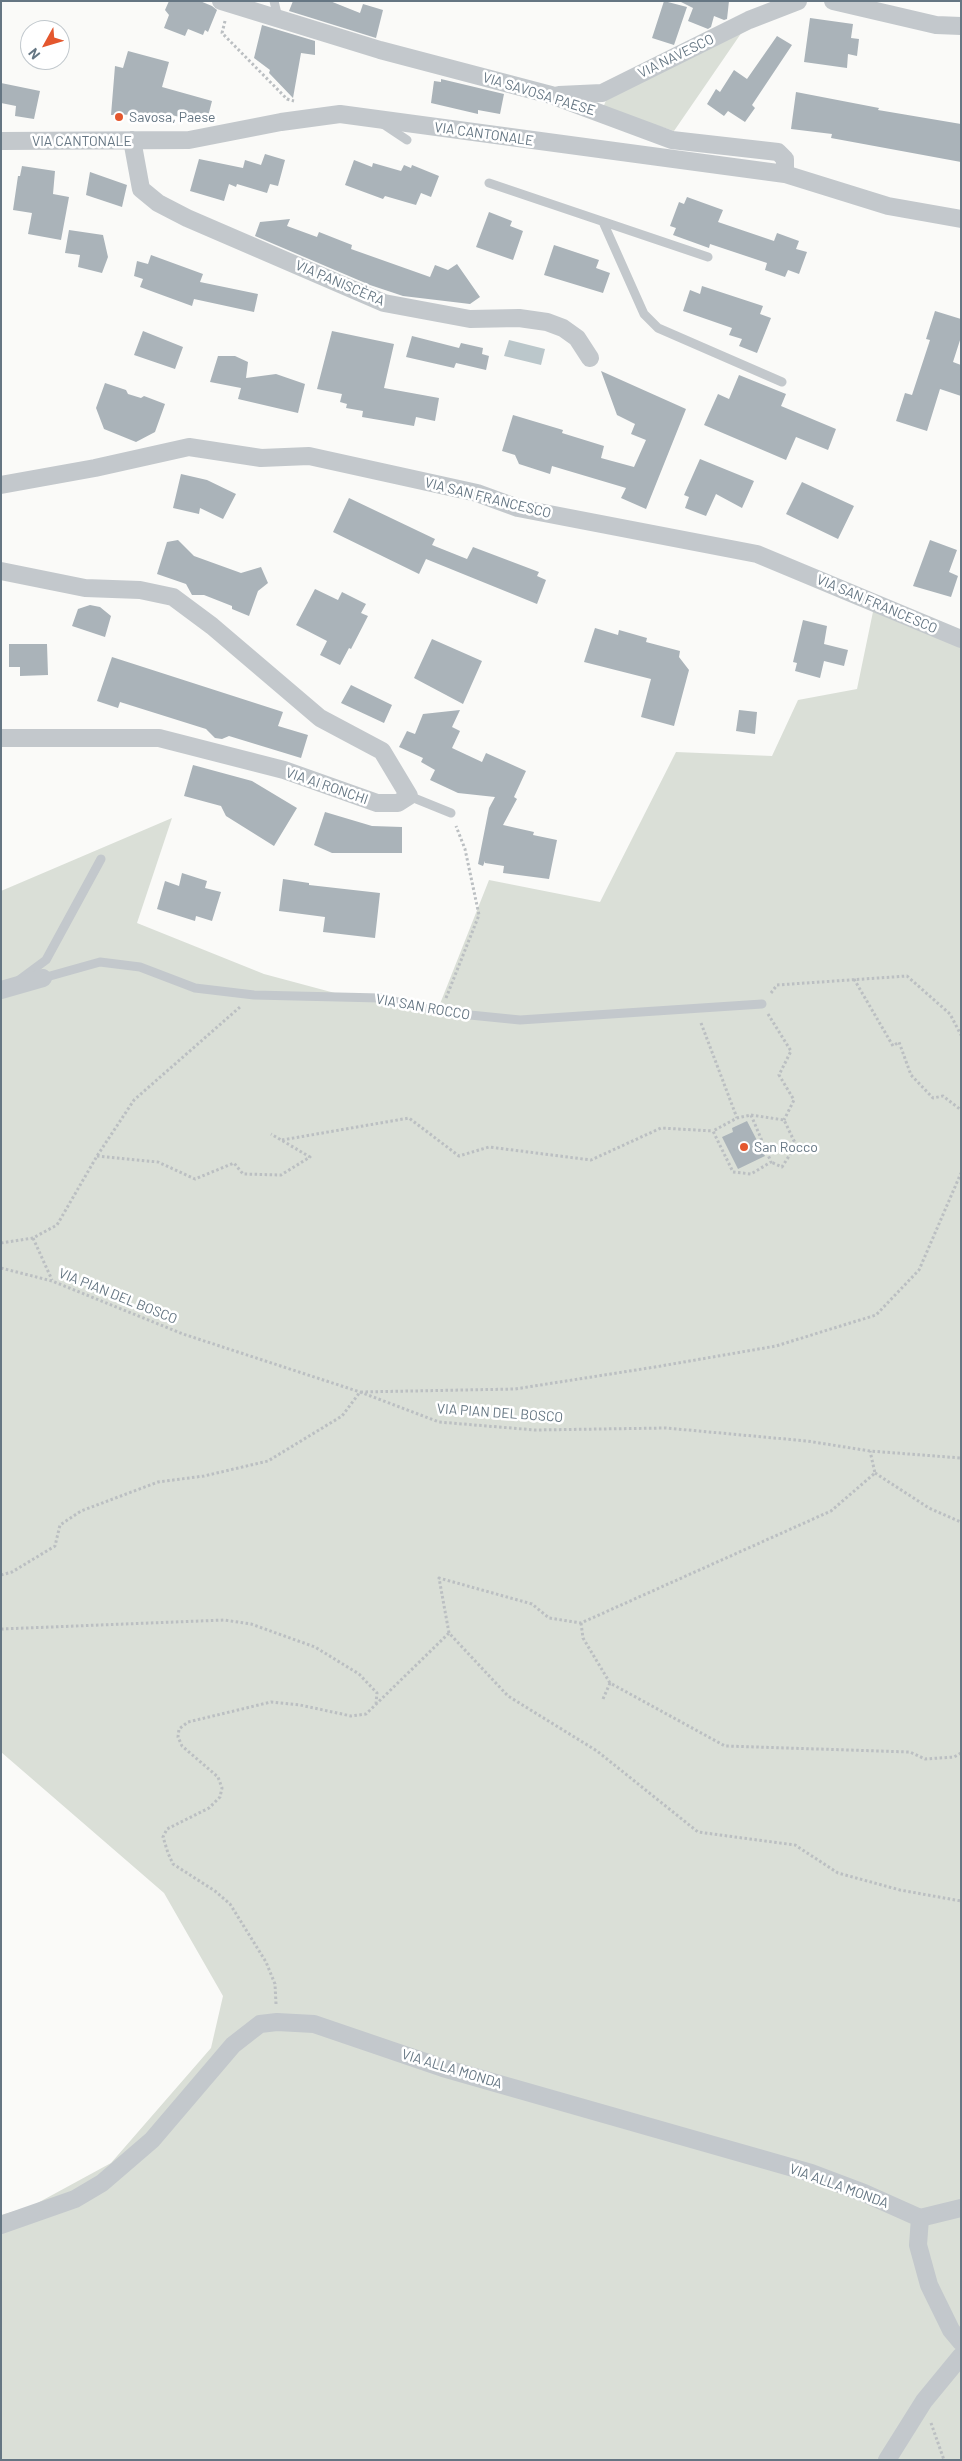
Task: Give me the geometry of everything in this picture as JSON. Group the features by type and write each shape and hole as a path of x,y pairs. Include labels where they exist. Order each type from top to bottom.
{"street":[{"name":"VIA NAVESCO","path":"550,95 602,93 749,20 798,1"},
{"path":"833,1 936,25 961,26"},
{"name":"VIA SAVOSA PAESE","path":"225,2 276,10 362,44 550,95 672,140 778,152 786,158 785,174"},
{"name":"VIA CANTONALE","path":"1,141 189,140 281,122 340,114 785,174 888,206 961,219"},
{"name":"VIA PANISCÈRA","path":"132,140 141,189 158,203 188,218 384,303 470,319 519,318 547,322 563,328 577,338 590,358"},
{"name":"VIA SAN FRANCESCO","path":"1,485 95,468 188,447 260,458 308,456 477,493 518,508 756,554 961,638"},
{"path":"1,571 85,588 140,590 173,597 212,626 320,718 382,751 409,796"},
{"name":"VIA AI RONCHI","path":"1,738 159,738 284,770 376,803 398,803 409,796"},
{"name":"VIA SAN ROCCO","path":"4,990 43,978"},
{"name":"VIA ALLA MONDA","path":"1,2225 75,2199 102,2183 152,2140 233,2045 260,2024 277,2022 314,2024 443,2068 811,2173 864,2193 920,2218"},
{"path":"961,2208 920,2218 918,2245 929,2285 951,2330 961,2342"},
{"path":"887,2460 924,2400 961,2356"}],"lane":[{"path":"374,119 407,140"},
{"path":"490,183 708,257"},
{"path":"603,222 644,314 658,328 782,382"},
{"path":"409,796 451,813"},
{"path":"4,990 46,960 101,858"},
{"name":"VIA SAN ROCCO","path":"43,978 100,962 140,966 195,988 254,995 380,998 440,1012 520,1020 762,1004"}],"path":[{"path":"225,2 222,33 287,99 302,100"},
{"path":"440,1012 479,915 465,849 451,813"},
{"path":"784,1120 794,1100 779,1075 791,1051 762,1004 777,986 907,976 950,1014 961,1036"},
{"path":"854,979 892,1046 900,1042 912,1075 933,1098 943,1096 961,1110"},
{"path":"1,1243 33,1238 57,1225 134,1100 254,995"},
{"path":"696,1008 737,1118"},
{"path":"282,1140 408,1118 459,1156 490,1147 591,1160 661,1128 714,1131 737,1118 751,1116 784,1120"},
{"path":"751,1116 771,1162 782,1167 796,1145 784,1120"},
{"path":"714,1131 733,1172 751,1174 771,1162"},
{"path":"98,1156 158,1162 195,1179 234,1163 243,1174 281,1175 310,1157 271,1134"},
{"path":"1,1575 12,1572 55,1546 60,1525 81,1511 158,1482 204,1476 268,1461 342,1416 360,1392 524,1387 655,1368 776,1346 876,1315 919,1270 961,1173"},
{"path":"33,1238 52,1281"},
{"name":"VIA PIAN DEL BOSCO","path":"1,1268 52,1281 183,1334 360,1392 439,1422 535,1430 666,1428 808,1441 870,1451 961,1458"},
{"path":"870,1451 875,1473 929,1508 961,1522"},
{"path":"875,1473 831,1511 581,1623 549,1618 532,1604 439,1578 448,1633 508,1696 597,1751 698,1832 795,1845 838,1874 900,1890 961,1901"},
{"path":"1,1630 224,1620 251,1624 315,1647 359,1674 377,1693 376,1704"},
{"path":"581,1623 583,1638 610,1683 725,1746 910,1752 925,1760 954,1757 961,1753"},
{"path":"277,2022 275,1984 266,1962 230,1904 215,1891 173,1864 168,1853 163,1837 167,1829 209,1808 220,1798 222,1788 218,1777 182,1746 178,1737 179,1729 188,1722 271,1702 300,1704 351,1716 366,1714 448,1633"},
{"path":"603,1699 610,1683"},
{"path":"924,2400 944,2460"}],"shaded area":[{"path":"742,32 674,131 603,108 608,95"},
{"path":"509,340 545,349 541,365 504,356"},
{"path":"875,602 961,639 961,2460 1,2460 1,2215 32,2206 111,2163 211,2048 223,1996 164,1893 1,1752 1,891 172,818 137,923 264,974 346,996 436,1014 489,880 600,902 676,752 772,756 798,700 857,689"}],"building":[{"path":"169,1 200,1 212,6 217,10 208,32 205,30 203,35 188,29 185,36 164,28 169,15 165,10"},
{"path":"293,1 330,1 360,13 363,4 383,10 376,38 289,11"},
{"path":"664,1 687,7 674,45 652,38"},
{"path":"679,1 729,1 727,19 724,20 714,16 711,27 708,29 688,21 693,8"},
{"path":"810,18 853,24 851,38 859,39 857,56 848,54 847,68 804,62"},
{"path":"262,25 315,41 315,55 301,53 293,98 269,73 270,70 254,58"},
{"path":"777,36 792,45 752,105 755,108 745,122 728,111 724,116 707,104 716,89 720,92 734,70 747,79"},
{"path":"128,51 169,62 162,87 212,101 206,124 168,114 111,115 115,66 123,68"},
{"path":"441,79 504,94 500,114 478,110 478,114 431,103 434,81 441,82"},
{"path":"1,83 40,91 34,119 15,116 16,106 1,103"},
{"path":"796,92 879,108 878,110 961,124 961,162 831,138 832,134 791,129"},
{"path":"265,154 285,160 278,186 270,184 267,193 237,184 236,187 229,184 224,201 190,191 199,159 243,168 245,160 261,165"},
{"path":"354,160 372,167 373,163 401,171 404,165 411,168 412,165 439,176 431,197 421,193 416,205 385,196 383,199 345,185"},
{"path":"22,166 55,171 53,194 69,197 61,240 28,234 32,213 13,210 18,176 20,176"},
{"path":"90,172 127,185 122,207 86,195"},
{"path":"687,197 723,210 718,222 774,241 777,233 799,241 796,249 807,252 799,274 788,270 785,277 765,270 767,263 710,244 709,248 673,235 676,228 670,226 679,202 684,204"},
{"path":"489,212 512,221 510,226 523,231 513,260 476,247"},
{"path":"290,219 287,226 317,237 319,232 352,245 351,249 430,277 435,265 448,270 457,264 480,297 470,304 403,296 370,285 255,236 260,222"},
{"path":"69,230 103,235 108,257 102,273 78,267 80,255 65,253"},
{"path":"554,245 599,260 596,268 610,273 603,293 544,275"},
{"path":"151,255 203,274 200,282 258,294 254,312 194,299 192,306 140,287 143,279 134,276 137,261 148,264"},
{"path":"702,286 763,306 760,314 771,318 757,353 739,346 742,339 729,335 732,328 683,311 690,290 700,294"},
{"path":"935,311 961,319 961,337 953,362 961,365 961,396 940,389 927,431 896,421 905,393 912,395 930,340 926,339"},
{"path":"143,331 183,347 175,369 134,355"},
{"path":"332,331 394,344 384,388 439,398 435,421 416,417 414,426 362,417 363,411 346,408 347,404 340,402 342,394 317,389"},
{"path":"412,336 459,348 461,343 483,348 482,354 489,356 486,370 456,363 454,368 406,357"},
{"path":"218,356 235,356 248,362 246,378 276,374 305,384 298,413 238,399 241,388 210,382"},
{"path":"601,371 686,409 646,509 621,498 626,488 552,466 550,474 519,464 515,455 502,451 513,415 563,430 562,433 604,446 601,458 634,467 646,440 631,434 635,424 617,415"},
{"path":"739,375 786,394 781,406 836,429 828,450 796,437 786,460 704,425 718,394 729,399"},
{"path":"105,383 126,390 128,394 141,398 144,396 165,404 155,432 136,442 104,429 96,408"},
{"path":"700,459 754,481 742,508 716,494 706,516 685,508 689,497 684,495"},
{"path":"181,474 207,480 236,494 223,519 200,508 199,514 173,508"},
{"path":"802,482 854,506 838,539 786,514"},
{"path":"349,498 435,539 432,545 467,559 473,547 539,572 537,576 546,580 537,604 426,559 419,574 333,532"},
{"path":"178,540 194,556 241,573 261,567 268,583 258,591 249,616 232,609 232,606 204,595 192,595 186,584 157,574 167,542"},
{"path":"930,540 957,550 949,572 958,576 951,597 913,586"},
{"path":"315,589 338,600 342,592 366,604 361,613 368,616 351,649 349,648 340,665 320,655 327,641 296,625"},
{"path":"90,605 100,607 111,616 105,637 72,626 78,609"},
{"path":"803,620 827,626 824,644 848,650 844,666 824,661 820,678 795,671 797,663 793,662"},
{"path":"595,628 618,635 619,630 647,638 646,642 680,651 679,657 689,670 674,726 641,717 651,679 584,662"},
{"path":"432,639 482,661 463,704 414,678"},
{"path":"9,644 47,644 48,675 20,676 20,667 9,667"},
{"path":"112,657 283,712 278,726 308,735 301,758 229,736 222,739 215,738 206,729 120,702 118,708 97,701"},
{"path":"351,685 392,705 384,723 341,703"},
{"path":"460,710 452,727 460,731 452,748 482,762 486,753 526,771 514,797 517,799 503,825 534,832 533,835 557,840 549,879 503,873 504,866 485,863 485,861 483,866 478,864 489,808 495,797 458,793 430,780 435,770 421,762 423,758 399,747 407,731 415,734 423,714"},
{"path":"739,710 757,712 755,734 736,731"},
{"path":"193,765 252,781 297,808 274,846 226,816 221,806 184,796"},
{"path":"325,812 372,826 402,827 402,853 332,853 314,845"},
{"path":"182,873 207,881 205,888 221,892 212,921 196,916 195,921 157,909 165,881 179,886"},
{"path":"283,879 309,883 309,885 380,893 375,938 323,932 325,917 279,911"},
{"name":"San Rocco","path":"747,1121 765,1156 738,1169 722,1137 733,1132 732,1128"}],"place":[{"name":"Savosa, Paese","path":"119,117"},
{"name":"San Rocco","path":"744,1147"}]}
